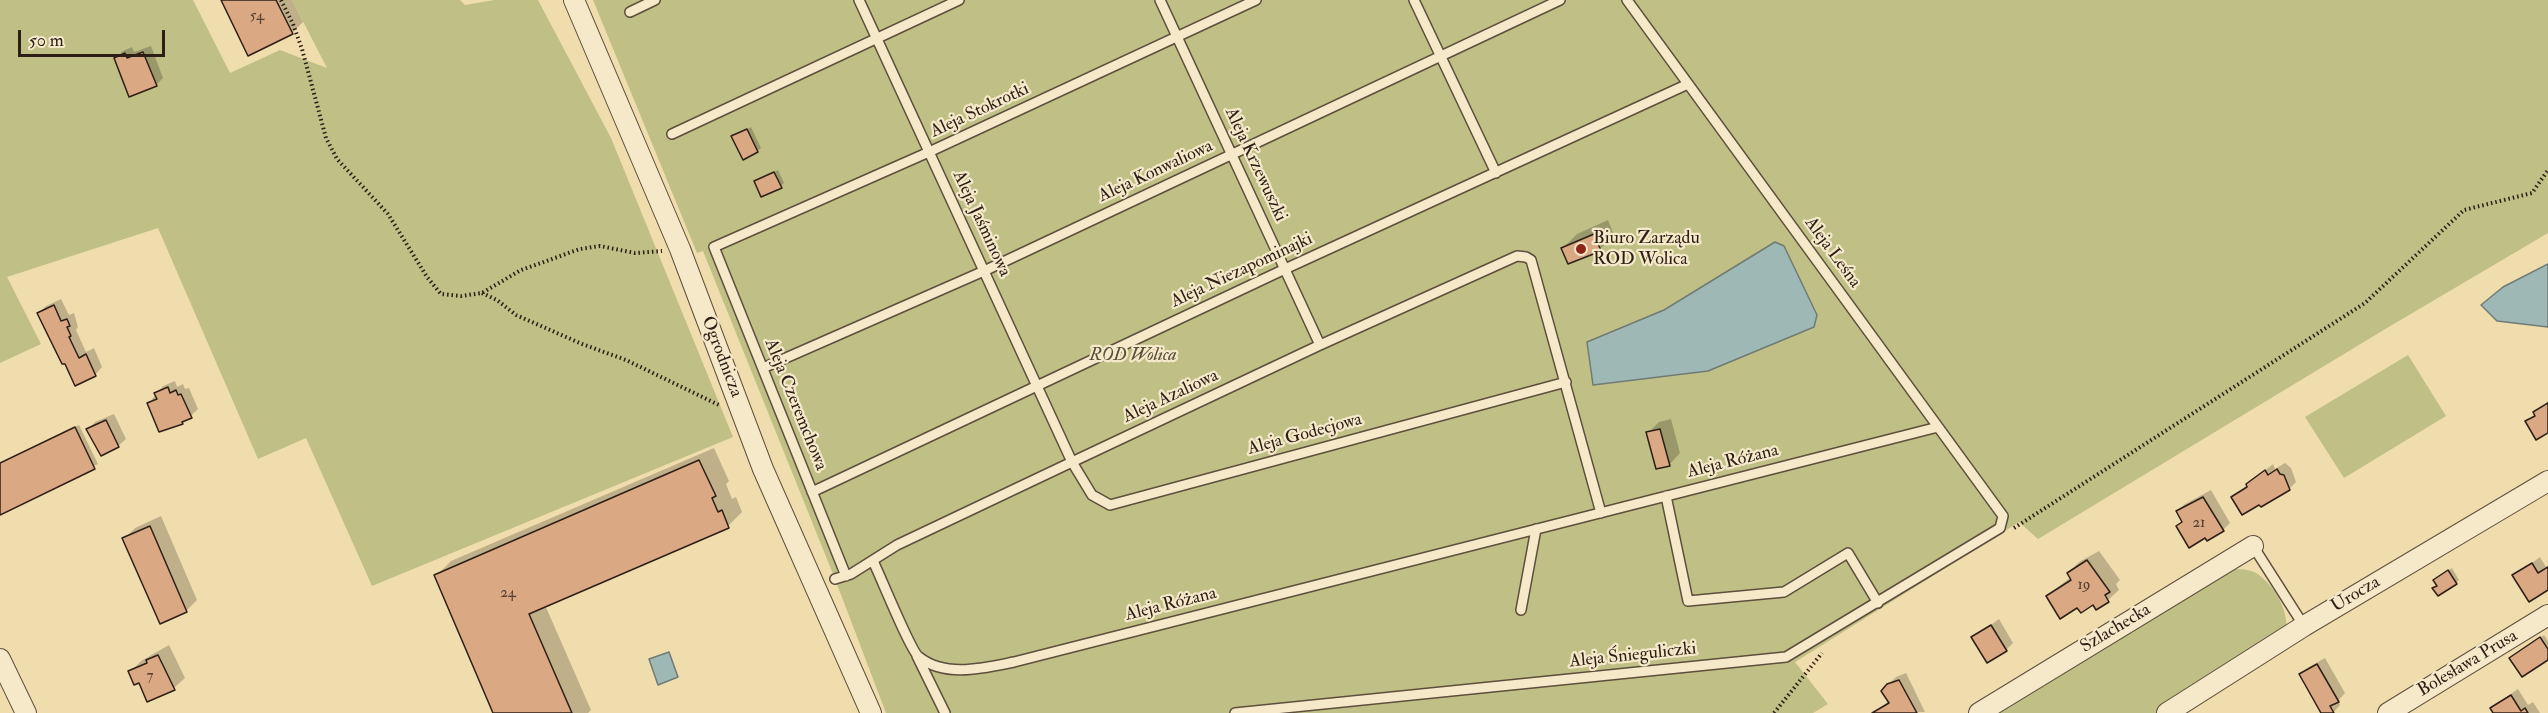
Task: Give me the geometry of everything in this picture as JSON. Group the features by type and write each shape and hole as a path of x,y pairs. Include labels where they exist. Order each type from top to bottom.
{"street":[{"name":"Ogrodnicza","path":"574,0 680,249 763,469 871,713"},
{"name":"Urocza","path":"2167,713 2304,626 2548,481"},
{"name":"Szlachecka","path":"1979,713 2253,546"},
{"name":"Bolesława Prusa","path":"2388,713 2548,615"},
{"path":"0,659 26,713"}],"lane":[{"path":"630,12 655,0"},
{"name":"Aleja Jaśminowa","path":"859,0 1072,462"},
{"path":"672,134 959,0"},
{"name":"Aleja Krzewuszki","path":"1160,0 1320,345"},
{"name":"Aleja Stokrotki","path":"714,247 929,153 1256,0"},
{"path":"1414,0 1496,173"},
{"name":"Aleja Konwaliowa","path":"763,368 984,271 1560,0"},
{"name":"Aleja Leśna","path":"1627,0 2003,516 2000,528"},
{"name":"Aleja Niezapominajki","path":"812,492 1285,269 1688,84"},
{"name":"Aleja Czeremchowa","path":"714,247 846,576"},
{"name":"Aleja Azaliowa","path":"836,579 873,561 897,545 1320,345 1517,256 1531,260 1566,382"},
{"path":"1566,382 1601,513"},
{"name":"Aleja Godecjowa","path":"1072,462 1092,495 1110,505 1566,382"},
{"name":"Aleja Różana","path":"917,656 936,666 957,669 979,669 1014,662 1938,427"},
{"path":"1666,496 1688,601 1784,592 1848,553 1878,603"},
{"name":"Aleja Śnieguliczki","path":"1234,713 1786,657 2000,528"},
{"path":"1521,610 1536,529"},
{"path":"2253,546 2304,626"},
{"path":"873,561 945,713"}],"path":[{"path":"281,0 293,24 326,138 337,159 388,214 427,277 441,294 461,296 482,292 521,270 580,249 600,246 635,253 680,249"},
{"path":"2174,426 2365,303 2464,210 2532,193 2548,170"},
{"path":"482,292 516,315 582,344 626,360 728,409 741,411"}],"green space":[{"path":"0,0 193,0 230,73 280,50 327,68 292,0 460,0 465,5 494,0 538,0 611,138 733,437 372,586 306,438 258,459 158,228 7,277 41,344 0,363"},
{"name":"ROD Wolica","path":"593,0 2548,0 2548,233 2038,539 2019,522 1795,662 1828,704 1813,713 886,713 835,579 703,251 697,253"},
{"path":"2408,355 2446,416 2344,478 2305,417"},
{"path":"2236,569 2254,572 2270,586 2283,608 2286,631 2159,713 1998,713 2150,619"}],"water":[{"path":"1775,242 1784,246 1817,315 1814,327 1708,371 1593,385 1587,342 1664,310"},
{"path":"2548,264 2548,327 2497,321 2481,305 2503,287"},
{"path":"669,652 678,677 658,685 649,659"}],"building":[{"path":"221,0 276,0 293,34 248,56"},
{"path":"143,52 157,86 129,97 114,58 125,53 127,58"},
{"path":"747,129 758,152 743,160 731,136"},
{"path":"774,172 782,188 761,197 754,181"},
{"name":"Biuro Zarządu ROD Wolica","path":"1594,234 1601,251 1568,264 1561,248"},
{"path":"54,305 61,321 67,319 70,326 67,327 71,336 69,337 79,358 86,354 96,376 75,386 37,313"},
{"path":"168,387 170,393 176,390 178,395 181,394 192,418 182,422 183,424 159,432 147,403 157,399 154,393"},
{"path":"2548,403 2548,433 2536,440 2525,421 2535,416 2533,412"},
{"path":"106,420 119,447 101,456 86,429"},
{"path":"75,427 95,469 0,515 0,463"},
{"path":"1660,429 1670,466 1656,469 1646,432"},
{"path":"699,460 716,496 712,498 718,512 722,510 729,528 529,614 572,713 493,713 434,575"},
{"path":"2277,469 2280,474 2284,475 2290,490 2242,515 2231,497 2247,487 2246,484 2265,470 2268,475"},
{"path":"2203,497 2224,531 2207,541 2205,538 2189,548 2176,526 2182,522 2176,511"},
{"path":"150,526 187,612 160,624 122,538"},
{"path":"2087,560 2110,592 2105,595 2109,602 2096,610 2093,605 2081,613 2077,608 2060,619 2046,596 2071,580 2067,573"},
{"path":"2532,563 2538,573 2548,567 2548,590 2529,602 2512,575"},
{"path":"2448,570 2457,584 2438,596 2432,588 2437,586 2433,580"},
{"path":"1991,625 2007,651 1987,663 1971,637"},
{"path":"2540,637 2548,649 2548,660 2522,677 2509,658"},
{"path":"158,655 175,690 147,702 139,683 134,685 128,671 147,663 146,660"},
{"path":"2317,664 2339,702 2330,706 2334,713 2321,713 2299,674"},
{"path":"1899,680 1917,713 1872,713 1889,703 1881,691 1887,684"},
{"path":"2511,695 2521,711 2525,708 2528,713 2493,713 2490,708"}],"place":[{"name":"Biuro Zarządu ROD Wolica","path":"1581,249"}]}
